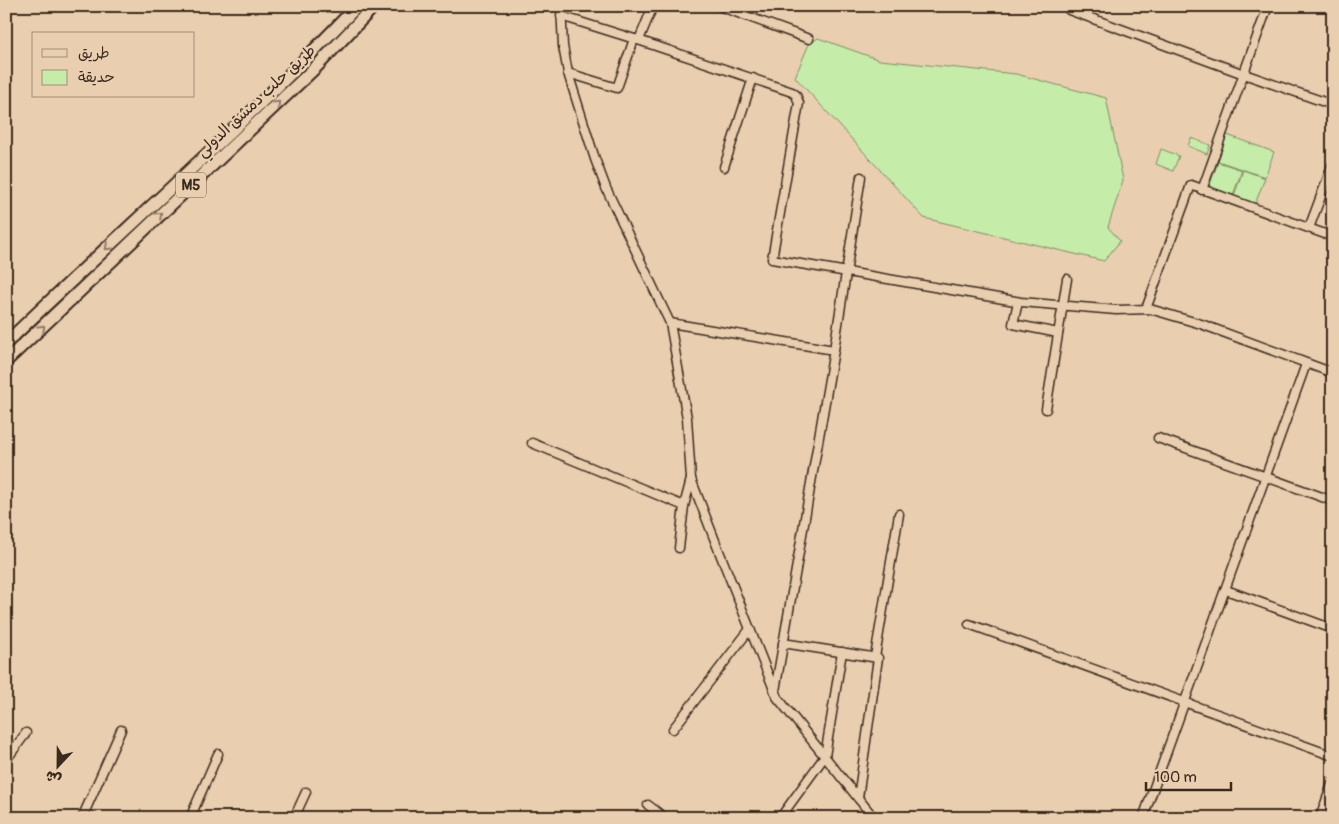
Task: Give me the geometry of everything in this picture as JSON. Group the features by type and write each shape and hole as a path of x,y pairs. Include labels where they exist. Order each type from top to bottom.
{"highway":[{"name":"طريق حلب دمشق الدولي","path":"6,343 249,116 357,6"},
{"name":"طريق حلب دمشق الدولي","path":"6,362 310,73 374,6"}],"street":[{"path":"561,6 563,46 568,73 606,188 670,323 687,418 692,479 777,697 874,818"},
{"path":"568,73 617,88 652,6"},
{"path":"719,6 810,39"},
{"path":"1202,190 1268,6"},
{"path":"1069,10 1333,105"},
{"path":"562,16 753,78 796,95 799,103 772,259 1018,302 1116,310 1150,308 1201,324 1333,373"},
{"path":"724,167 753,78"},
{"path":"1309,228 1333,165"},
{"path":"775,692 834,350 861,177"},
{"path":"1146,309 1191,185 1333,237"},
{"path":"1046,408 1067,279"},
{"path":"1018,302 1013,324 1058,333"},
{"path":"670,323 834,350"},
{"path":"1143,818 1306,364"},
{"path":"1158,438 1333,501"},
{"path":"532,443 684,506"},
{"path":"679,548 684,506 692,479"},
{"path":"874,658 899,514"},
{"path":"1226,590 1333,629"},
{"path":"969,624 1333,756"},
{"path":"673,729 750,628"},
{"path":"783,643 878,658 858,798"},
{"path":"780,818 825,756 842,652"},
{"path":"92,818 83,816 121,730"},
{"path":"6,760 26,733"},
{"path":"190,818 218,754"},
{"path":"1320,818 1333,781"},
{"path":"294,818 306,792"},
{"path":"648,805 665,818"}],"green space":[{"path":"818,38 880,60 1016,74 1106,98 1123,180 1108,227 1120,241 1104,261 924,218 795,77 809,44"},
{"path":"1227,135 1274,152 1265,177 1218,161"},
{"path":"1191,138 1210,145 1207,154 1188,146"},
{"path":"1161,149 1179,156 1173,171 1156,164"},
{"path":"1218,162 1242,170 1233,195 1209,187"},
{"path":"1243,170 1265,178 1255,204 1234,196"}]}
